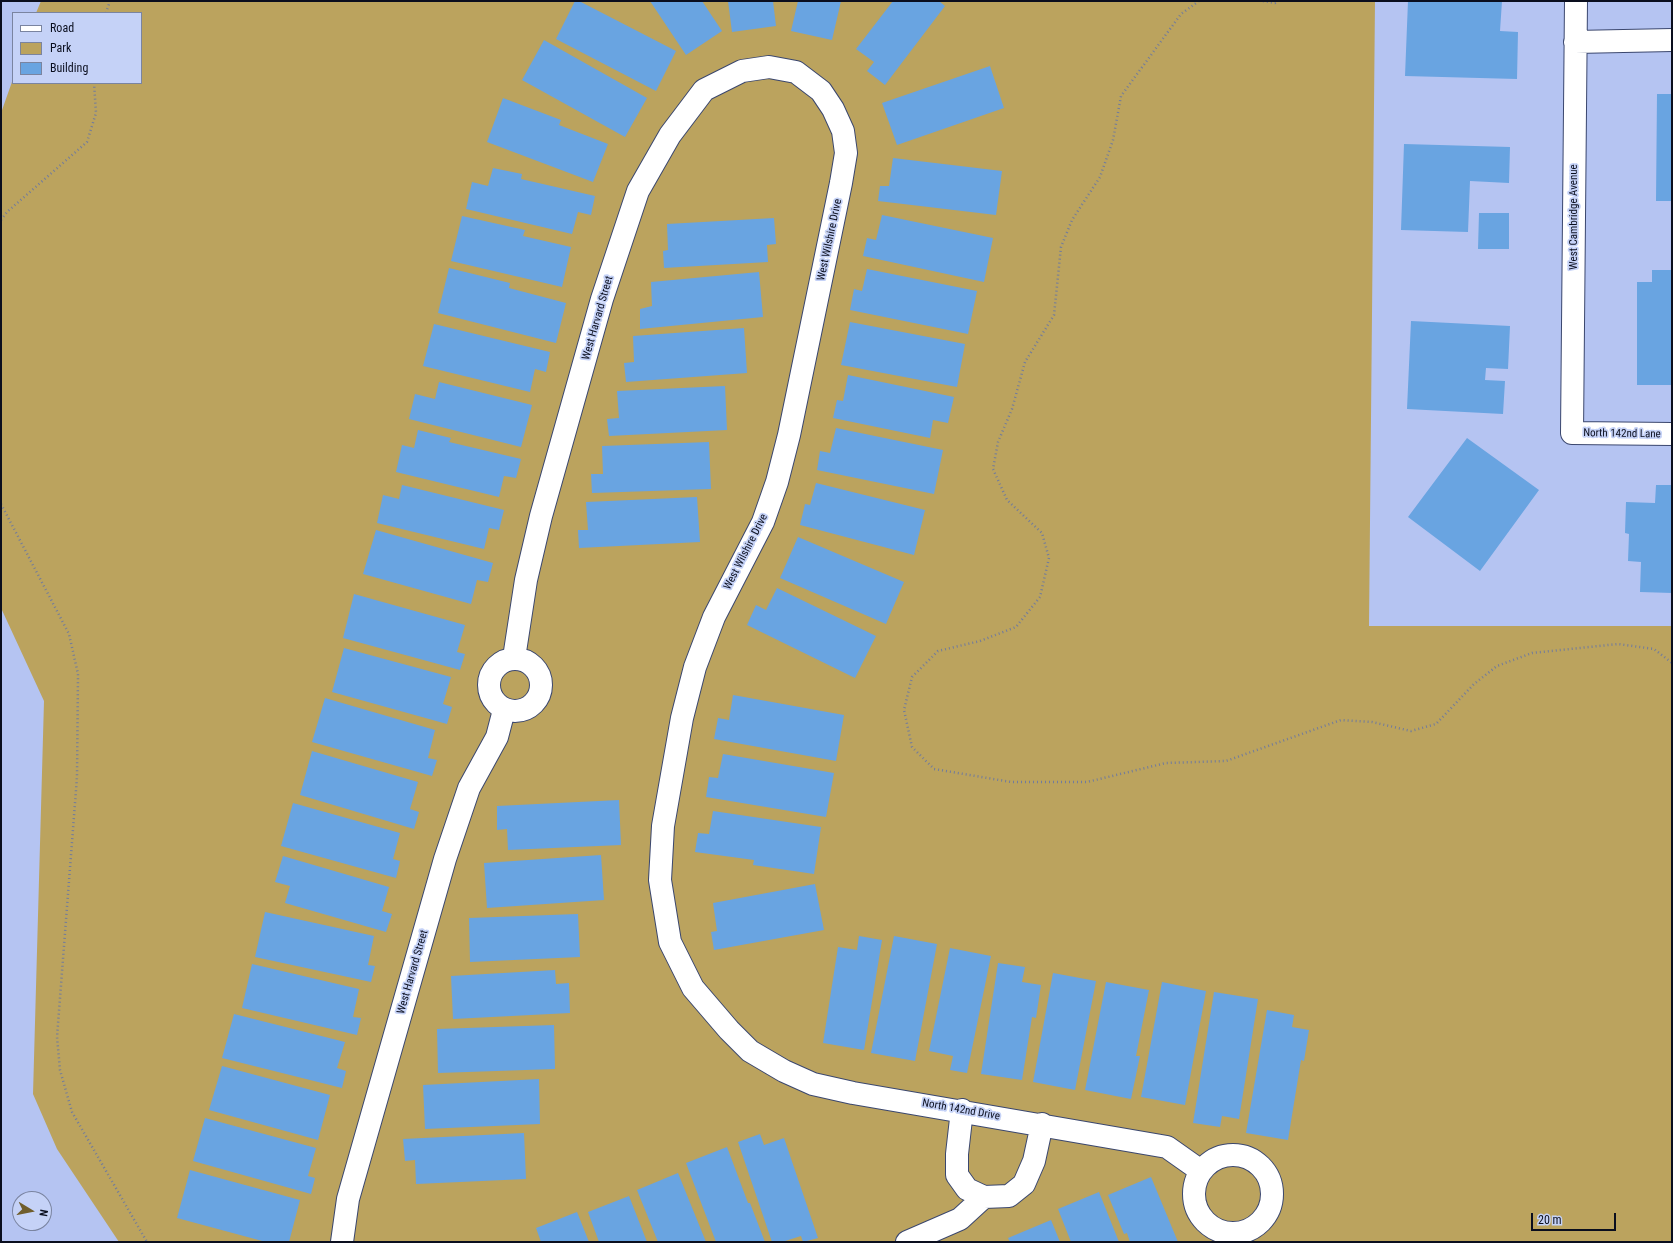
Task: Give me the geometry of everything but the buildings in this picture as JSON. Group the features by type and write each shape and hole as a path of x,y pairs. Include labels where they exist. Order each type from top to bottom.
{"street":[{"name":"West Cambridge Avenue","path":"1572,433 1576,1"},
{"path":"1575,42 1672,40"},
{"name":"West Harvard Street","path":"514,658 526,580 541,516 602,299 638,191 670,135 704,90 742,72 769,67 796,72"},
{"name":"West Wilshire Drive","path":"729,1030 693,988 670,942 660,880 663,826 682,718 695,667 714,616 763,522 777,482 789,435 842,182 846,153 843,131 833,109 821,91 796,72"},
{"name":"North 142nd Lane","path":"1572,433 1672,434"},
{"path":"514,658 529,663 536,669 541,678 542,688 538,698 532,706 523,710 514,712 504,710 491,696 489,681 492,673 498,665 514,658"},
{"name":"West Harvard Street","path":"342,1242 348,1199 445,859 469,788 497,737 504,710"},
{"name":"North 142nd Drive","path":"729,1030 750,1051 784,1071 813,1084 852,1093 962,1110 1167,1147 1201,1170"},
{"path":"962,1110 957,1154 957,1175 967,1190 984,1197 1009,1196 1024,1184 1034,1162 1042,1124"},
{"path":"907,1242 960,1219 984,1197"}],"path":[{"path":"106,12 110,1"},
{"path":"1199,1 1181,14 1121,96 1113,140 1100,177 1072,220 1061,247 1054,315 1025,362 1012,409 998,442 993,469 1007,500 1042,533 1049,558 1040,596 1016,627 980,641 938,651 912,677 904,710 912,747 934,769 1011,782 1088,782 1166,763 1226,761 1341,720 1372,722 1411,731 1436,724 1474,684 1497,666 1532,653 1618,644 1654,649 1672,662"},
{"path":"1263,1 1275,3 1278,1"},
{"path":"1,220 7,212 87,142 96,113 94,84"},
{"path":"1,504 69,634 78,674 77,777 56,1037 60,1070 72,1112 147,1242"}],"green space":[{"path":"41,1 1375,1 1369,626 1672,626 1672,1242 119,1242 57,1149 33,1094 44,701 1,608 1,113 12,82 12,84 142,84 142,12 36,12"}]}
